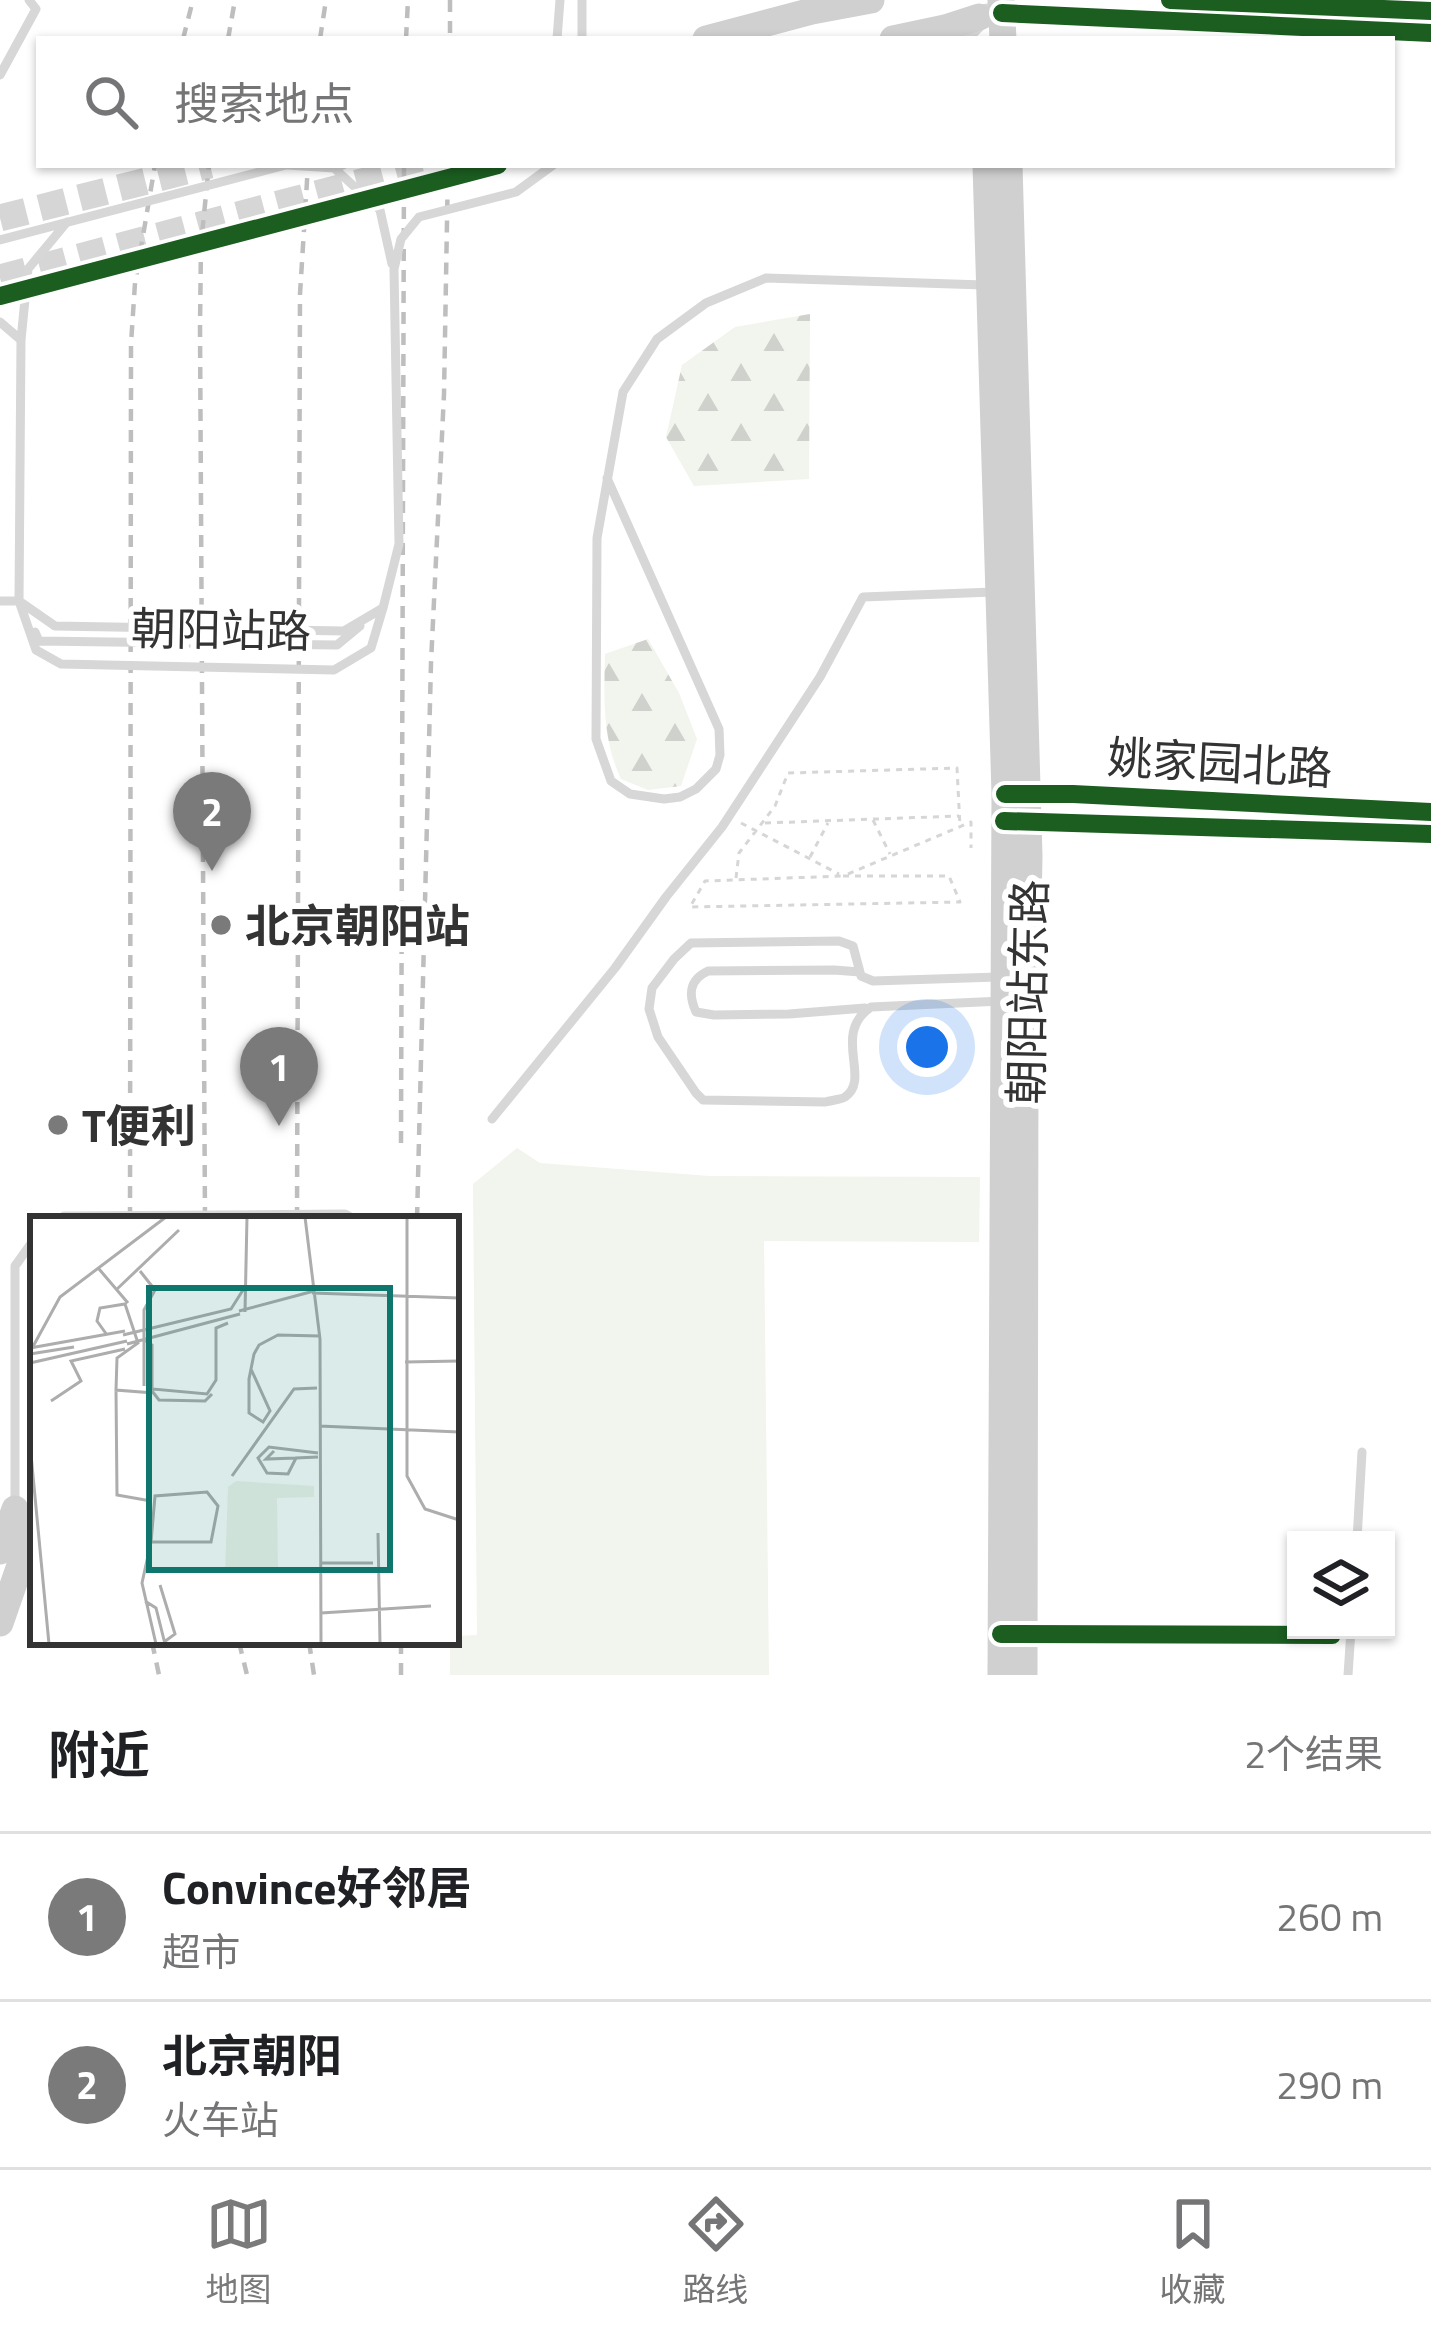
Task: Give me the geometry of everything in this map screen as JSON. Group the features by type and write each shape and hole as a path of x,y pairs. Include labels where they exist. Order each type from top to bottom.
{"main road":[{"path":"717,36 871,0"},
{"path":"907,36 991,18"},
{"name":"朝阳站东路","path":"986,168 1002,285 1016,807 1012,1634 1001,1675"},
{"name":"朝阳站东路","path":"1009,168 1002,285 998,592 1016,807 1003,989 1012,1634 1024,1675"},
{"path":"0,1551 27,1521"},
{"path":"0,1623 27,1521"}],"street":[{"path":"1170,0 1431,11"},
{"path":"963,36 991,18 1431,34"},
{"path":"0,296 487,168"},
{"name":"姚家园北路","path":"1016,807 1431,812"},
{"name":"姚家园北路","path":"1016,807 1431,834"},
{"path":"1012,1634 1287,1632"}],"lane":[{"path":"0,75 36,9 29,0"},
{"path":"557,36 560,0"},
{"path":"582,0 582,36"},
{"path":"0,240 274,168"},
{"path":"341,168 380,210 394,269"},
{"path":"67,222 28,268 21,340 19,601 36,650 61,664 334,670 371,648 399,544 394,269 400,238 419,217 516,192 549,168"},
{"path":"607,478 719,729 716,770 696,789 680,796 647,798 610,781 596,740 597,538 607,478 623,392 657,339 706,303 766,278 1002,285"},
{"path":"0,322 21,340"},
{"path":"492,1119 729,817 820,677 863,597 998,592"},
{"path":"19,601 39,640 62,641 338,645 382,608"},
{"path":"0,602 19,601"},
{"name":"朝阳站路","path":"19,601 56,626 344,631 382,608"},
{"path":"872,1007 853,1028 855,1070 852,1089 844,1098 763,1103 704,1100 658,1037 649,1009 652,988 691,944 839,940 853,946 861,976 873,981 1003,989"},
{"path":"860,972 708,971 696,976 691,1001 696,1012 714,1015 788,1014 1003,989"},
{"path":"64,1216 349,1216"},
{"path":"27,1521 15,1266 30,1244"},
{"path":"0,1266 15,1266"},
{"path":"1358,1531 1362,1452"},
{"path":"1342,1639 1348,1675"}],"path":[{"path":"736,880 739,853 776,806 788,773 957,768 960,826"},
{"path":"763,823 959,816"},
{"path":"729,817 843,876 971,822 971,848"},
{"path":"872,819 891,856"},
{"path":"809,859 829,821"},
{"path":"949,876 960,902 690,907 705,881 736,880 949,876"}],"green space":[{"path":"810,314 809,479 694,486 666,437 682,365 735,327"},
{"path":"648,639 679,693 697,739 681,786 648,790 621,779 607,733 604,686 605,654"},
{"path":"517,1148 540,1163 709,1176 980,1177 979,1242 764,1241 769,1675 450,1675 450,1645 459,1645 459,1636 477,1635 473,1184"}],"tunnel":[{"path":"0,218 198,168"},
{"path":"0,278 415,168"}],"railway":[{"path":"184,36 193,0"},
{"path":"229,36 235,0"},
{"path":"320,36 326,0"},
{"path":"406,36 408,0"},
{"path":"450,0 450,36"},
{"path":"130,1216 131,344 135,283 154,168"},
{"path":"205,1216 200,327 209,168"},
{"path":"297,1216 300,294 308,168"},
{"path":"401,1143 404,168"},
{"path":"417,1216 448,168"},
{"path":"153,1645 159,1675"},
{"path":"240,1645 247,1675"},
{"path":"309,1645 314,1675"},
{"path":"401,1645 401,1675"}],"cycle path":[{"path":"1170,0 1431,11"},
{"path":"1002,13 1431,33"},
{"path":"0,296 487,168"},
{"path":"1005,794 1431,812"},
{"path":"1004,821 1431,834"},
{"path":"1001,1634 1287,1635"}],"place":[{"name":"北京朝阳","path":"212,871"},
{"name":"北京朝阳站","path":"221,925"},
{"name":"T便利","path":"58,1125"},
{"name":"Convince好邻居","path":"279,1126"}]}
